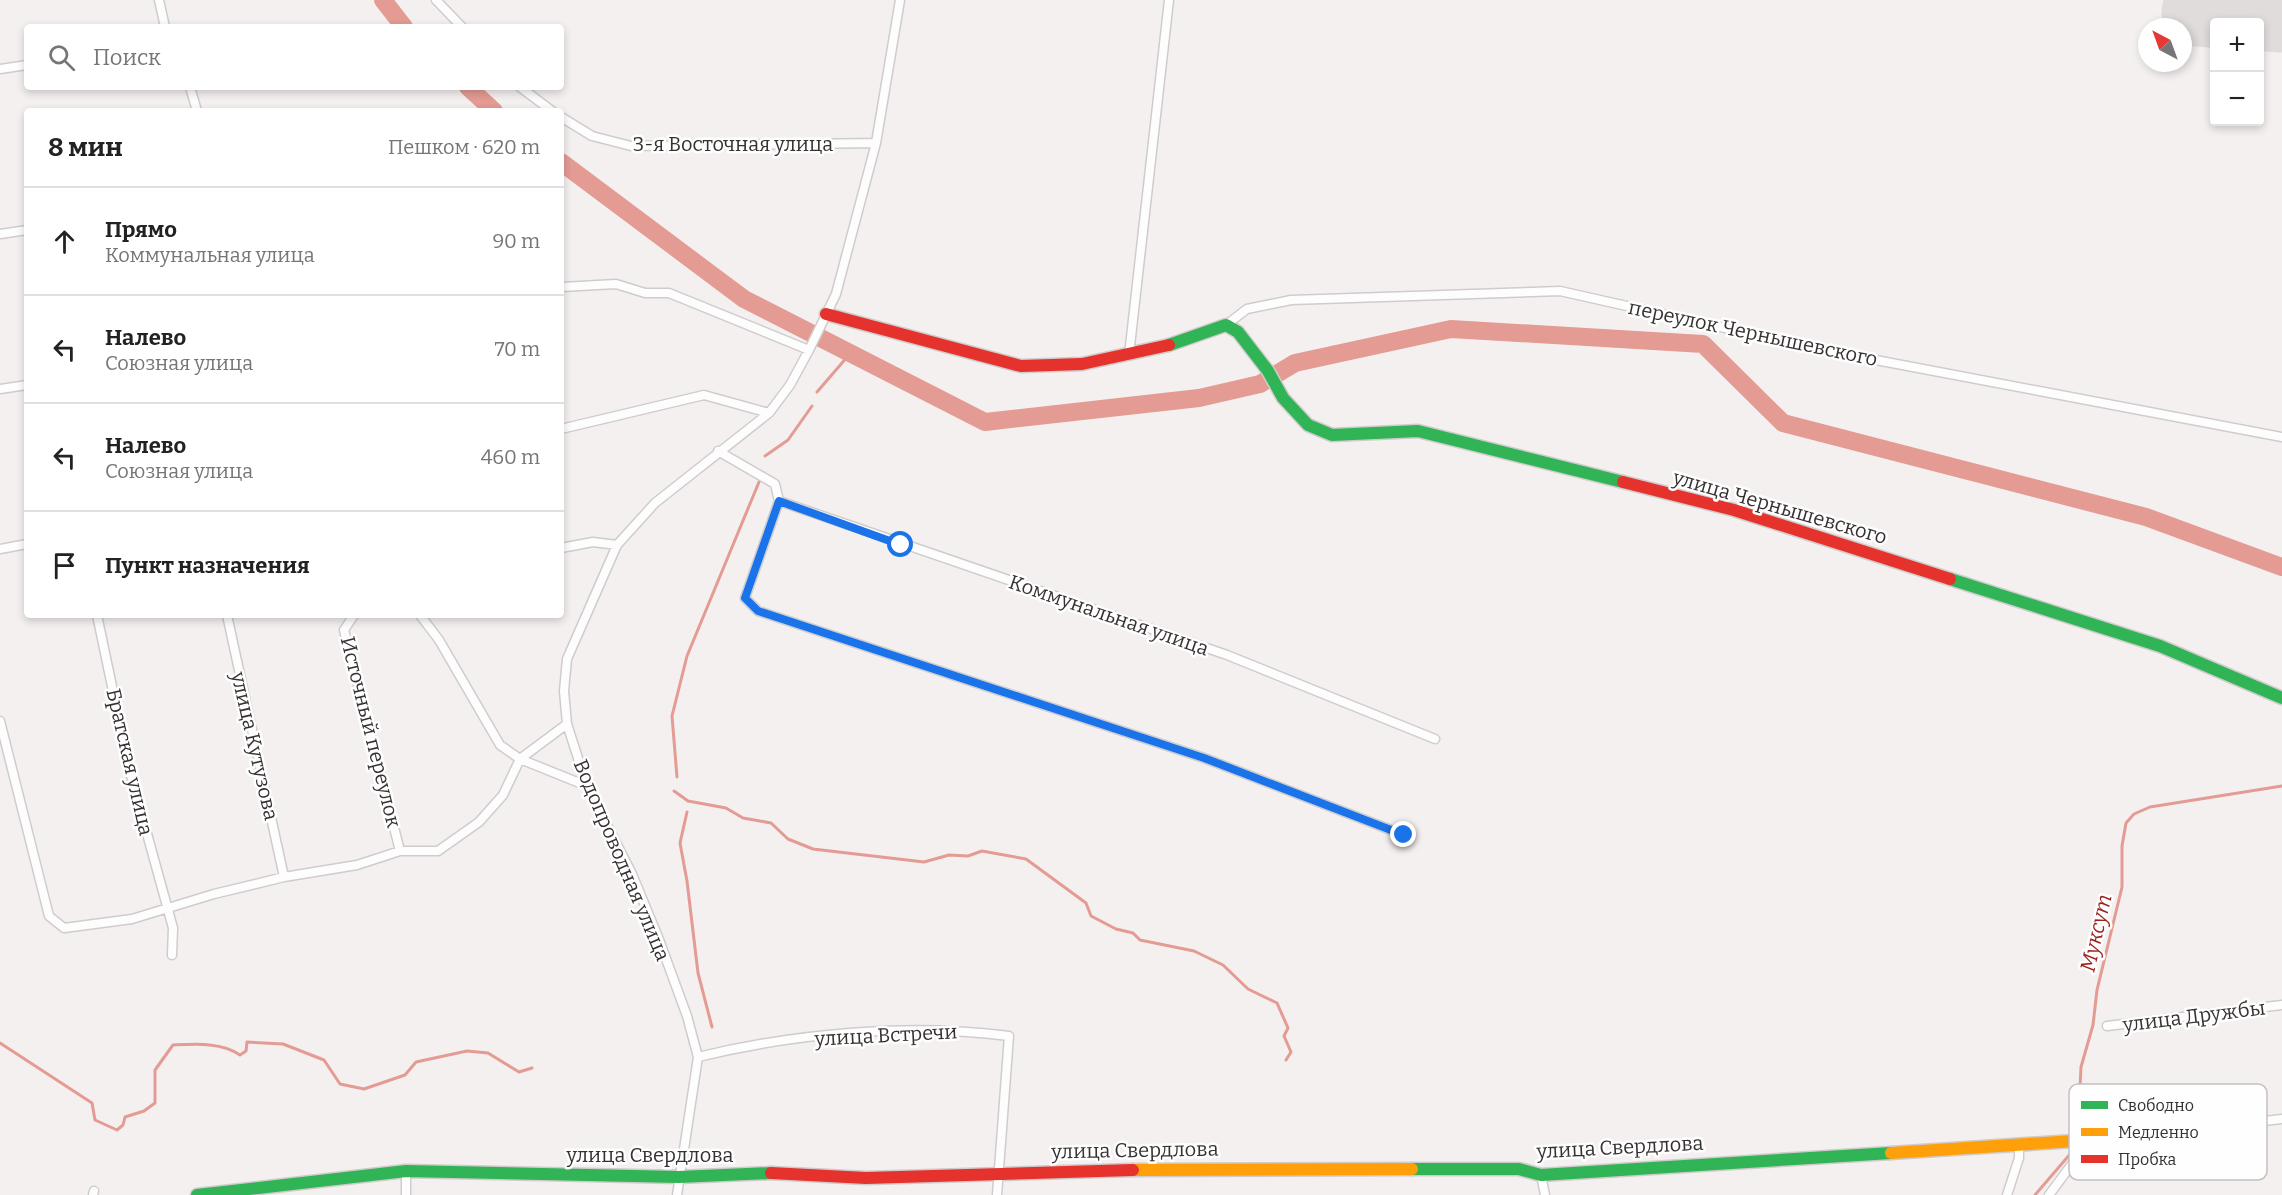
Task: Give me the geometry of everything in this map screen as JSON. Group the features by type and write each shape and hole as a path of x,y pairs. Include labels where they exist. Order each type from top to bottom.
{"street":[{"path":"159,0 164,24"},
{"path":"439,0 459,24"},
{"name":"Водопроводная улица","path":"677,1195 698,1057 658,937 632,874 587,786 567,724 564,691 567,659 617,545 655,503 769,413 790,385 808,350 836,294 876,143 900,0"},
{"path":"1129,355 1168,0"},
{"path":"0,69 24,65"},
{"path":"191,90 196,108"},
{"path":"524,90 548,108"},
{"name":"3-я Восточная улица","path":"564,119 592,136 631,146 876,143"},
{"path":"0,234 24,230"},
{"path":"564,287 616,284 645,293 669,293 808,350"},
{"name":"переулок Чернышевского","path":"1226,325 1247,309 1291,300 1560,291 1823,350 2282,437"},
{"path":"826,314 1022,366 1082,364 1129,355 1162,347 1226,325"},
{"name":"улица Чернышевского","path":"1226,325 1238,332 1271,377 1283,398 1308,425 1332,435 1418,431 1734,510 2160,646 2282,698"},
{"path":"0,389 24,385"},
{"path":"564,428 704,395 769,413"},
{"path":"718,451 775,484 779,501 745,598 758,611 1204,758 1404,835"},
{"name":"Коммунальная улица","path":"779,501 1227,655 1435,739"},
{"path":"564,547 593,542 617,545"},
{"path":"0,549 24,545"},
{"name":"Братская улица","path":"98,618 130,772 173,928 172,956"},
{"name":"улица Кутузова","path":"228,618 284,877"},
{"name":"Источный переулок","path":"352,618 344,630 400,851"},
{"path":"422,618 439,640 500,745 520,759 587,786"},
{"path":"0,721 48,916 64,928 132,919 167,907 284,877 357,865 400,851 438,851 479,822 503,795 520,759 567,724"},
{"name":"улица Дружбы","path":"2107,1026 2282,1005"},
{"name":"улица Встречи","path":"698,1057 757,1043 899,1030 960,1029 1009,1036 997,1174"},
{"path":"2267,1121 2282,1119"},
{"name":"улица Свердлова","path":"197,1195 406,1171 679,1176 779,1173 866,1178 1232,1168 1519,1169 1541,1175 2069,1141"},
{"path":"2007,1195 2019,1158 2019,1144"},
{"path":"2049,1195 2069,1168"},
{"path":"406,1171 406,1195"},
{"path":"997,1174 997,1195"},
{"path":"1541,1175 1545,1195"}],"waterway":[{"path":"383,0 402,24"},
{"path":"471,90 491,108"},
{"path":"564,164 744,299 985,422 1199,398 1260,384 1295,363 1451,329 1703,344 1783,423 2146,517 2282,567"},
{"path":"817,392 848,356"},
{"path":"765,456 788,440 812,406"},
{"path":"677,777 672,716 687,656 759,482"},
{"name":"Муксут","path":"2080,1084 2081,1067 2093,1025 2097,990 2122,887 2122,846 2126,823 2134,814 2150,807 2282,786"},
{"path":"674,791 688,801 726,808 743,818 771,823 788,839 813,849 924,862 949,855 968,856 982,851 1026,859 1086,903 1091,916 1116,929 1133,933 1140,940 1194,951 1223,965 1248,989 1277,1003 1288,1028 1284,1036 1291,1052 1286,1060"},
{"path":"687,812 680,843 698,973 712,1027"},
{"path":"0,1043 92,1103 95,1120 117,1130 123,1125 125,1117 144,1111 155,1103 155,1070 173,1045 217,1046 240,1055 246,1051 247,1042 283,1044 324,1060 340,1084 364,1089 405,1075 416,1062 467,1051 488,1053 519,1072 532,1068"},
{"name":"Муксут","path":"2035,1195 2069,1155"}],"taxiway":[{"path":"2224,14 2225,0"}],"runway":[{"path":"2196,12 2282,18"}],"traffic: fast":[{"path":"1169,345 1226,325 1238,332 1268,371 1283,398 1308,425 1332,435 1418,431 1623,482"},
{"path":"1950,579 2160,646 2282,698"},
{"path":"1412,1169 1519,1169 1541,1175 1891,1153"},
{"path":"197,1195 406,1171 679,1177 771,1173"}],"traffic: slow":[{"path":"1891,1153 2069,1141"},
{"path":"1133,1170 1412,1169"}],"traffic: jam":[{"path":"826,314 1021,366 1082,364 1169,345"},
{"path":"1623,482 1734,510 1950,579"},
{"path":"771,1173 866,1178 1133,1170"}],"route":[{"path":"901,545 779,501 745,598 758,611 1204,758 1404,835"}]}
